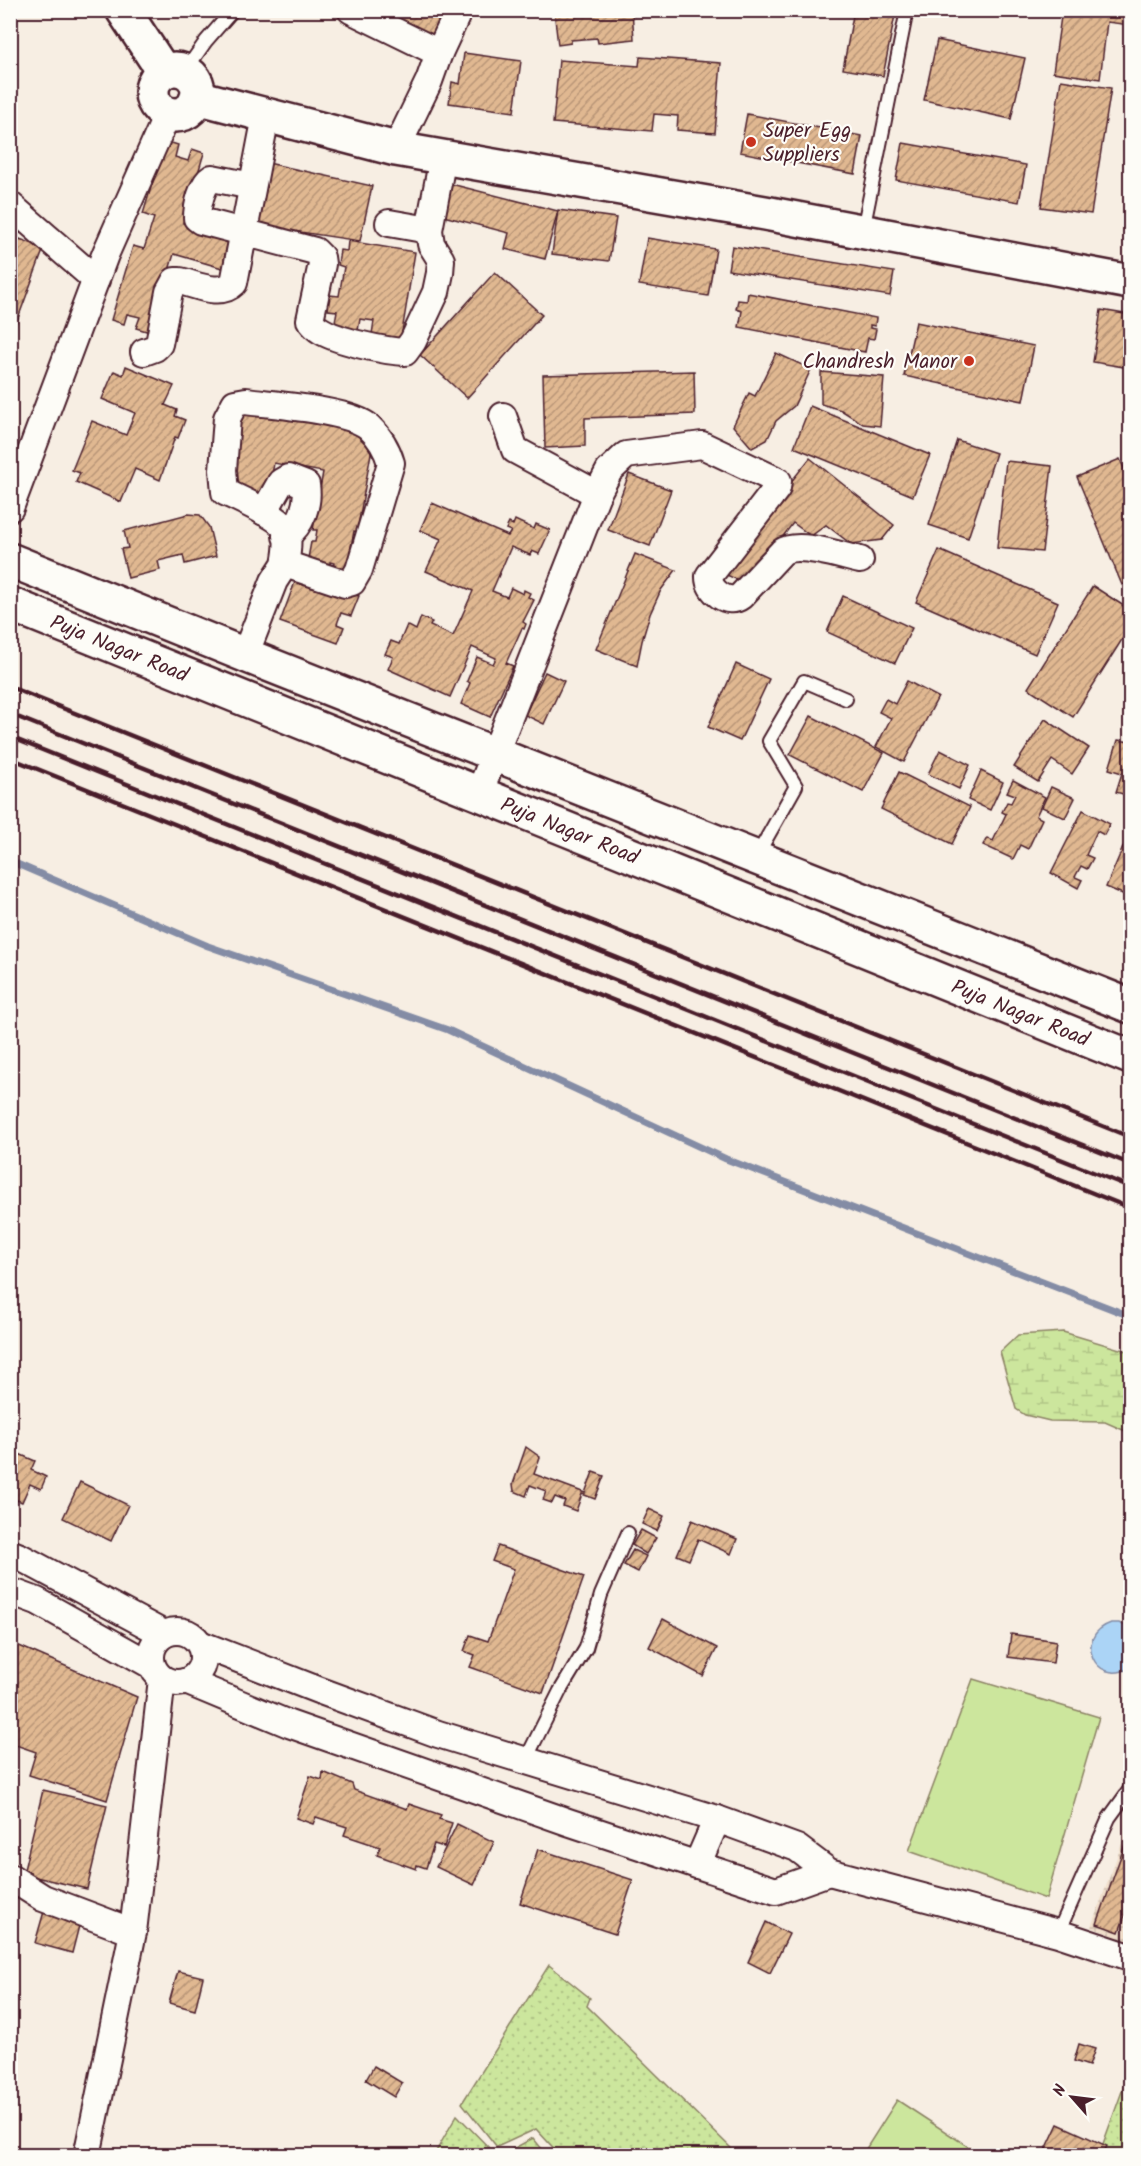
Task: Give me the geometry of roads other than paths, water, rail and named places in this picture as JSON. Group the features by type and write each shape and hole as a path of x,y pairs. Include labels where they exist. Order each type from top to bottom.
{"street":[{"path":"123,10 182,80 266,116 396,149 863,231 1131,282"},
{"path":"351,10 439,53"},
{"path":"396,149 429,81 459,10"},
{"path":"10,508 96,280 168,114 189,110 182,80"},
{"path":"144,352 159,344 169,292 175,281 180,280 221,291 234,283 266,116"},
{"path":"252,186 212,178 207,180 197,218 243,233 315,251 321,257 322,264 310,320 318,329 340,338 405,352 436,292 440,273 441,260 431,244 429,230 443,157"},
{"path":"10,206 96,280"},
{"path":"389,223 429,230"},
{"path":"245,655 274,581 285,564 287,552 286,529 279,520 225,492 223,485 227,418 235,403 246,401 346,416 368,426 388,452 391,463 359,570 352,582 345,584 285,564"},
{"path":"503,416 515,450 597,494"},
{"path":"479,794 597,494 609,471 626,455 702,445 777,479 779,483 709,576 709,586 712,590 730,600 737,600 788,548 800,548 860,561"},
{"path":"264,512 281,482 288,478 306,485 308,498 303,514 293,531 286,536"},
{"name":"Puja Nagar Road","path":"10,560 495,755 1131,1006"},
{"name":"Puja Nagar Road","path":"10,604 1131,1057"},
{"path":"10,1553 164,1634 180,1631 195,1638 201,1644 438,1734 717,1820 797,1848 829,1872 1058,1933 1131,1957"},
{"path":"10,1591 37,1601 157,1672 170,1683 188,1682 289,1724 568,1822 776,1891 829,1872"},
{"path":"87,2156 133,1932 157,1672 150,1656 164,1634"},
{"path":"188,1682 200,1670 203,1661 201,1644"},
{"path":"423,1771 438,1734"},
{"path":"697,1865 717,1820"},
{"path":"10,1877 43,1898 133,1932"}],"lane":[{"path":"182,80 206,41 233,10"},
{"path":"863,231 907,10"},
{"path":"756,858 796,786 769,741 804,681 846,699"},
{"path":"525,1761 560,1691 586,1648 601,1595 628,1533"},
{"path":"1058,1933 1109,1818 1131,1789"}],"water":[{"path":"1111,1623 1119,1623 1130,1628 1130,1668 1117,1672 1106,1671 1098,1666 1091,1648 1093,1638 1099,1629"}],"waterway":[{"path":"10,861 208,946 448,1030 726,1159 1130,1316"}],"railway":[{"path":"10,687 1130,1137"},
{"path":"10,714 1130,1164"},
{"path":"10,737 1130,1187"},
{"path":"10,758 1130,1208"}],"place":[{"name":"Super Egg Suppliers","path":"751,142"},
{"name":"Chandresh Manor","path":"969,361"}]}
